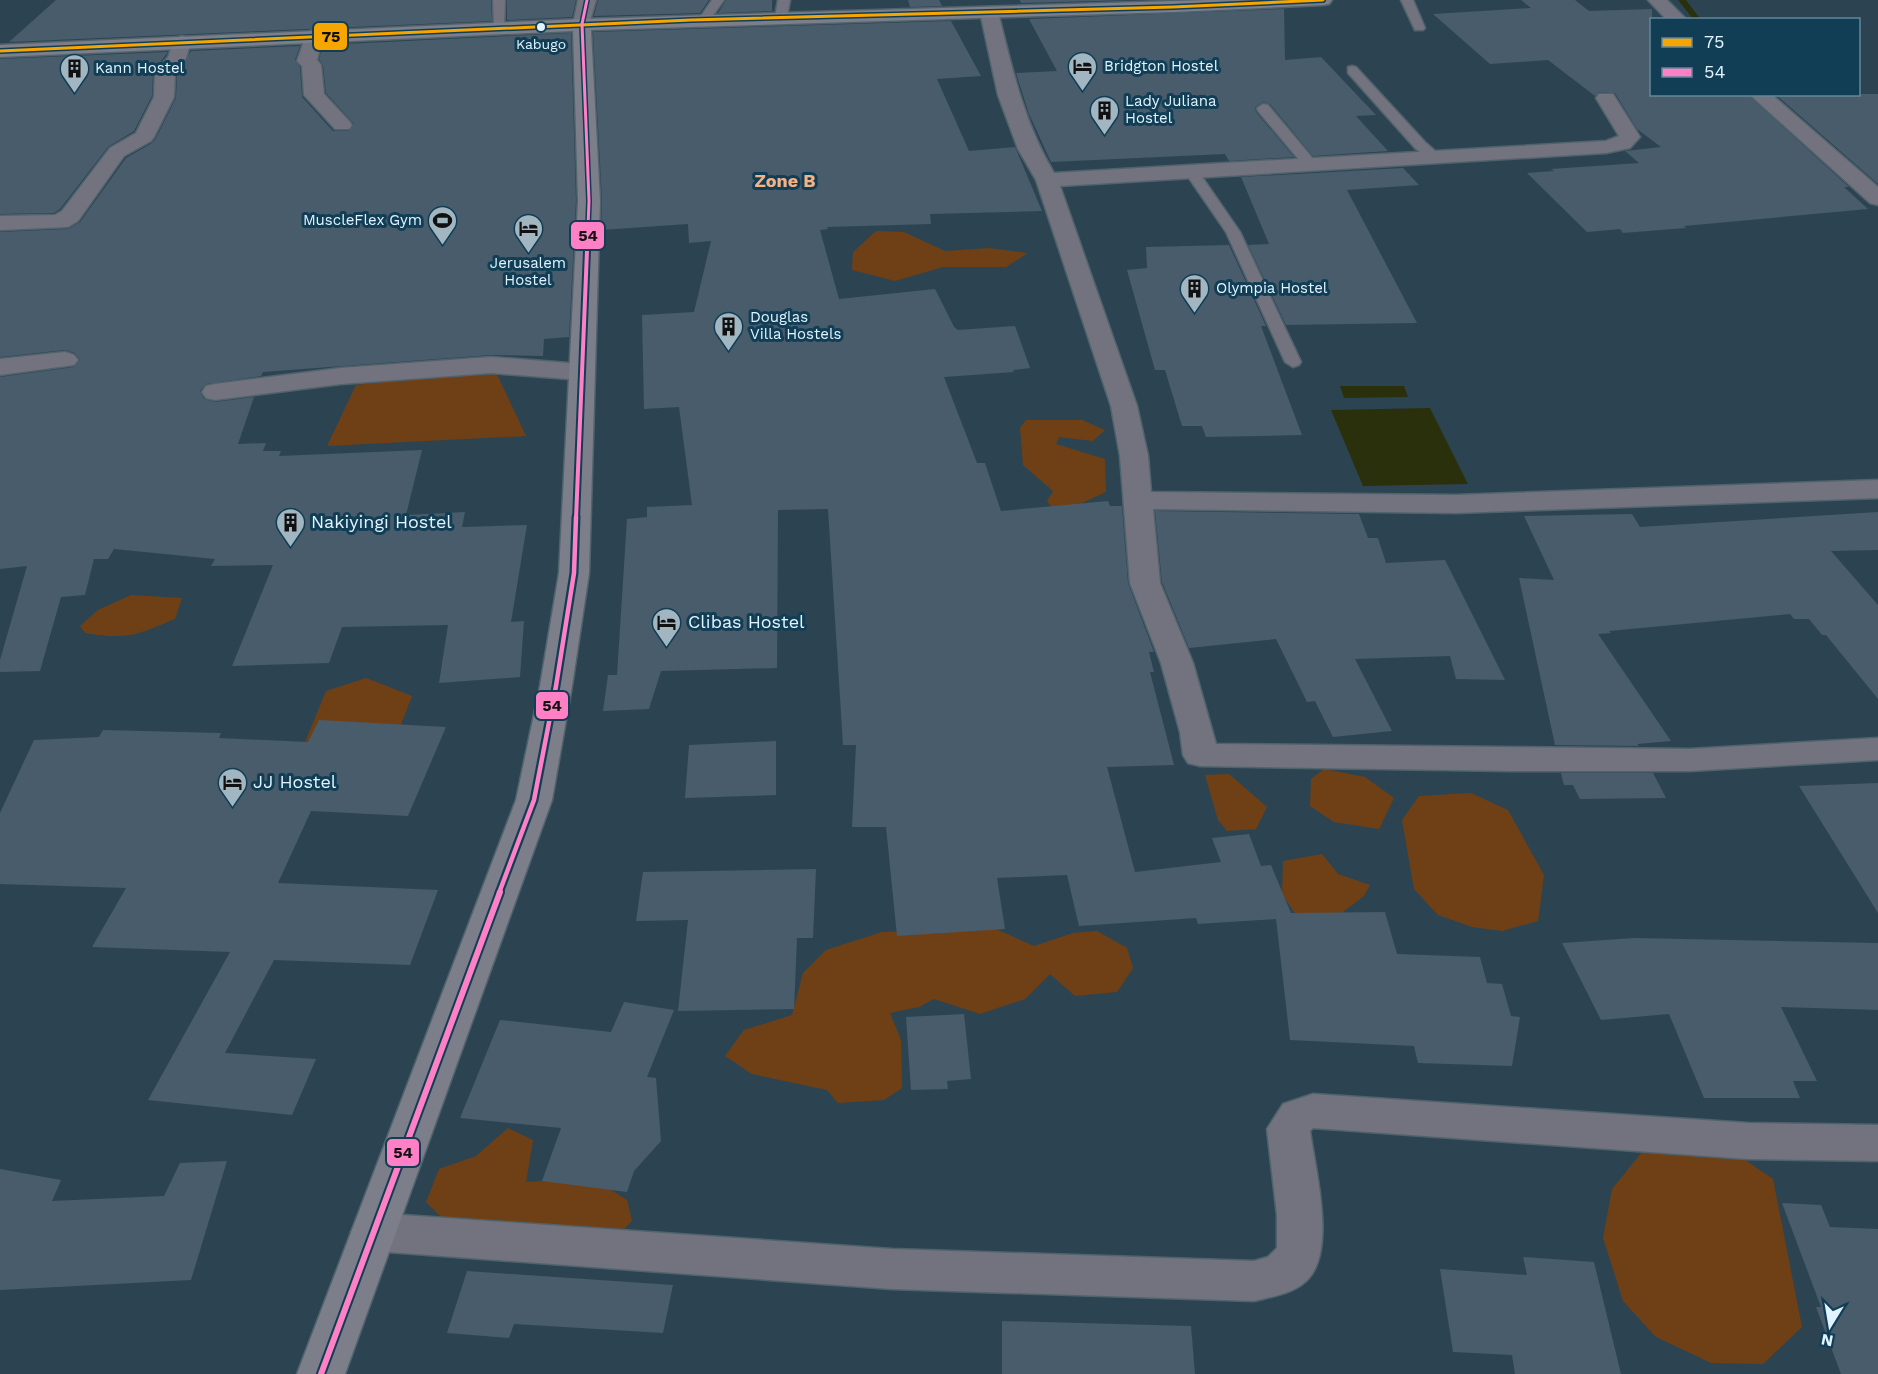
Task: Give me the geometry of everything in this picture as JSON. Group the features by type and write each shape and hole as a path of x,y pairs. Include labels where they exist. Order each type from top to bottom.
{"street":[{"path":"0,51 500,27 585,12 705,19 782,9 989,12 1323,0"},
{"path":"1657,0 1676,18"},
{"path":"321,1374 534,800 556,687 574,573 589,201 585,12"},
{"path":"989,12 1008,94 1029,149 1047,180 1124,406 1134,456 1146,583 1177,663 1197,732 1200,755 1510,760 1690,760 1878,749"},
{"path":"314,36 307,61 311,65 314,95 342,125"},
{"path":"0,223 60,222 70,216 117,152 144,137 164,98 165,74 177,58 182,42"},
{"path":"1761,96 1878,198"},
{"path":"1047,180 1605,147 1623,144 1630,137 1606,98"},
{"path":"0,367 65,360"},
{"path":"215,392 341,376 491,365 581,372"},
{"path":"1137,500 1456,504 1878,489"},
{"path":"374,1232 892,1269 1254,1281 1281,1275 1297,1258 1300,1236 1288,1130 1292,1121 1300,1113 1313,1111 1748,1141 1878,1143"}],"lane":[{"path":"499,0 500,27"},
{"path":"705,19 718,0"},
{"path":"1407,0 1419,28"},
{"path":"1352,70 1420,145 1436,157"},
{"path":"1263,108 1310,164"},
{"path":"1191,171 1233,232 1293,362"}],"shaded area":[{"path":"876,231 904,232 945,251 989,248 1028,253 1006,267 943,267 895,281 852,270 853,252"},
{"path":"494,368 526,436 327,446 356,385"},
{"path":"1340,386 1404,386 1408,397 1344,398"},
{"path":"1430,408 1468,484 1363,486 1331,410"},
{"path":"1026,420 1082,420 1105,430 1093,441 1059,437 1056,444 1105,459 1106,492 1069,509 1052,508 1047,501 1053,491 1023,465 1020,428"},
{"path":"131,595 182,598 175,619 132,635 112,636 85,633 80,626 98,610"},
{"path":"366,678 412,696 398,732 301,752 326,691"},
{"path":"1324,769 1365,777 1394,798 1379,829 1334,822 1310,806 1311,779"},
{"path":"1229,774 1267,807 1256,829 1227,831 1218,820 1205,775"},
{"path":"1471,793 1508,810 1544,875 1538,921 1502,931 1472,927 1438,915 1414,889 1402,820 1419,796"},
{"path":"1322,854 1338,874 1370,885 1364,896 1336,917 1298,918 1282,894 1283,861"},
{"path":"996,929 1034,946 1073,933 1097,931 1127,948 1133,968 1117,992 1075,996 1050,974 1025,999 980,1014 934,999 919,1007 890,1013 901,1040 902,1088 884,1100 838,1103 827,1090 752,1074 725,1056 744,1030 792,1015 803,973 826,950 882,932"},
{"path":"508,1128 533,1140 526,1182 592,1178 627,1200 632,1221 611,1242 451,1227 426,1202 439,1169 476,1156"},
{"path":"1651,1141 1726,1147 1773,1179 1802,1327 1763,1364 1711,1363 1656,1337 1623,1301 1603,1238 1612,1189"}],"building":[{"path":"56,0 491,0 492,21 9,42"},
{"path":"507,0 576,0 572,17 507,20"},
{"path":"598,0 709,0 700,13 594,16"},
{"path":"726,0 772,0 772,11 718,13"},
{"path":"908,0 939,0 942,6 910,7"},
{"path":"1020,0 1134,0 1021,3"},
{"path":"1521,0 1575,0 1589,11 1652,9 1650,96 1749,96 1849,187 1844,187 1868,209 1684,226 1686,228 1623,233 1620,229 1587,232 1527,173 1554,171 1551,169 1639,163 1625,151 1661,147 1637,129 1615,93 1599,92 1595,96 1548,60 1490,64 1433,14 1531,8"},
{"path":"1284,9 1285,60 1321,57 1376,115 1356,116 1388,151 1313,156 1270,104 1263,102 1255,107 1256,112 1294,157 1229,161 1225,154 1051,162 1029,114 1016,73 1057,71 1029,19"},
{"path":"951,21 981,76 937,79 969,151 1015,147 1042,211 930,214 931,224 827,227 828,229 820,230 839,299 935,289 954,327 958,330 1015,326 1030,368 1013,370 1014,372 944,377 977,463 985,463 1001,511 1108,501 1110,506 1122,506 1128,583 1154,652 1149,652 1154,672 1150,672 1174,765 1107,767 1135,872 1221,862 1212,838 1249,834 1261,866 1271,865 1291,913 1385,912 1397,954 1480,957 1487,983 1502,984 1511,1016 1520,1017 1512,1066 1418,1063 1414,1046 1290,1040 1276,919 1198,924 1196,918 1079,926 1067,875 997,878 1005,929 897,936 886,827 852,827 856,745 843,745 828,509 778,510 777,668 661,671 649,709 603,711 608,675 617,675 627,519 647,517 647,507 692,505 679,407 644,409 642,315 694,312 711,241 689,243 688,224 601,230 602,201 593,32"},
{"path":"571,33 576,201 569,337 544,339 543,356 491,355 263,372 261,376 206,384 200,391 204,399 215,402 254,397 238,444 266,443 263,451 281,451 279,456 422,450 406,515 465,512 462,527 527,525 511,622 524,621 520,677 439,683 448,625 342,627 329,663 232,666 273,565 211,566 215,559 114,549 108,559 94,559 85,595 61,597 40,671 0,672 0,660 27,566 0,569 0,377 74,367 80,360 75,353 65,350 0,357 0,232 68,229 80,222 126,158 152,143 156,138 176,98 177,75 191,51 300,46 295,60 300,67 302,97 333,131 349,131 354,124 326,93 323,65 319,59 323,45"},
{"path":"168,52 153,72 152,96 134,131 108,147 60,209 54,213 0,214 0,59"},
{"path":"1878,94 1878,184 1777,96"},
{"name":"Olympia Hostel","path":"1403,168 1419,185 1347,190 1417,323 1286,325 1248,245 1269,244 1241,177"},
{"path":"1229,245 1266,326 1261,326 1302,435 1206,437 1202,426 1182,426 1165,370 1155,370 1127,270 1147,268 1146,247"},
{"path":"1155,511 1359,514 1368,538 1378,538 1386,563 1445,560 1505,680 1456,679 1450,656 1355,659 1392,731 1333,737 1315,701 1307,702 1276,639 1189,648 1162,582"},
{"path":"1878,512 1878,550 1831,551 1878,605 1878,699 1826,635 1822,635 1809,619 1794,619 1790,614 1609,631 1611,633 1598,634 1671,741 1637,744 1639,746 1555,745 1519,578 1554,580 1524,516 1632,514 1640,527"},
{"path":"319,720 446,727 408,816 311,811 278,883 438,890 410,965 274,960 225,1053 316,1059 292,1115 148,1100 230,952 92,947 126,888 0,884 0,813 34,740 99,737 103,730 221,733 219,738 308,742"},
{"path":"776,741 776,795 685,798 689,745"},
{"path":"1561,773 1653,773 1666,798 1580,799 1573,785 1564,785"},
{"path":"1878,783 1878,913 1799,786"},
{"path":"816,869 813,938 797,938 794,1009 678,1011 688,920 636,921 643,872"},
{"path":"1634,938 1878,943 1878,1010 1781,1007 1817,1081 1793,1081 1800,1098 1704,1098 1669,1014 1601,1020 1562,943"},
{"path":"624,1002 674,1010 647,1077 656,1078 661,1141 634,1171 627,1192 542,1181 561,1128 460,1118 500,1020 611,1032"},
{"path":"964,1014 971,1079 947,1081 948,1089 911,1090 906,1017"},
{"path":"227,1161 191,1280 0,1290 0,1169 61,1180 52,1201 164,1196 180,1163"},
{"path":"1782,1203 1821,1205 1830,1227 1878,1229 1878,1374 1841,1374 1816,1307 1821,1307"},
{"path":"1523,1257 1594,1262 1621,1374 1515,1374 1512,1355 1453,1352 1440,1269 1527,1275"},
{"path":"467,1271 673,1285 663,1333 514,1324 509,1338 447,1333"},
{"path":"1002,1321 1191,1326 1195,1374 1002,1374"}],"waterway":[{"path":"1682,0 1696,18"}],"transit line":[{"name":"54","path":"321,1374 534,800 556,686 574,573 589,201 582,24 587,0"},
{"name":"75","path":"0,51 691,20 1173,7 1323,0"}],"place":[{"name":"Kabugo","path":"541,27"},
{"name":"Bridgton Hostel","path":"1083,92"},
{"name":"Kann Hostel","path":"74,94"},
{"name":"Lady Juliana Hostel","path":"1104,136"},
{"name":"MuscleFlex Gym","path":"443,246"},
{"name":"Jerusalem Hostel","path":"528,254"},
{"name":"Olympia Hostel","path":"1195,314"},
{"name":"Douglas Villa Hostels","path":"729,352"},
{"name":"Nakiyingi Hostel","path":"290,548"},
{"name":"Clibas Hostel","path":"667,648"},
{"name":"JJ Hostel","path":"232,808"}],"district":[{"name":"Zone B","path":"785,181"}]}
